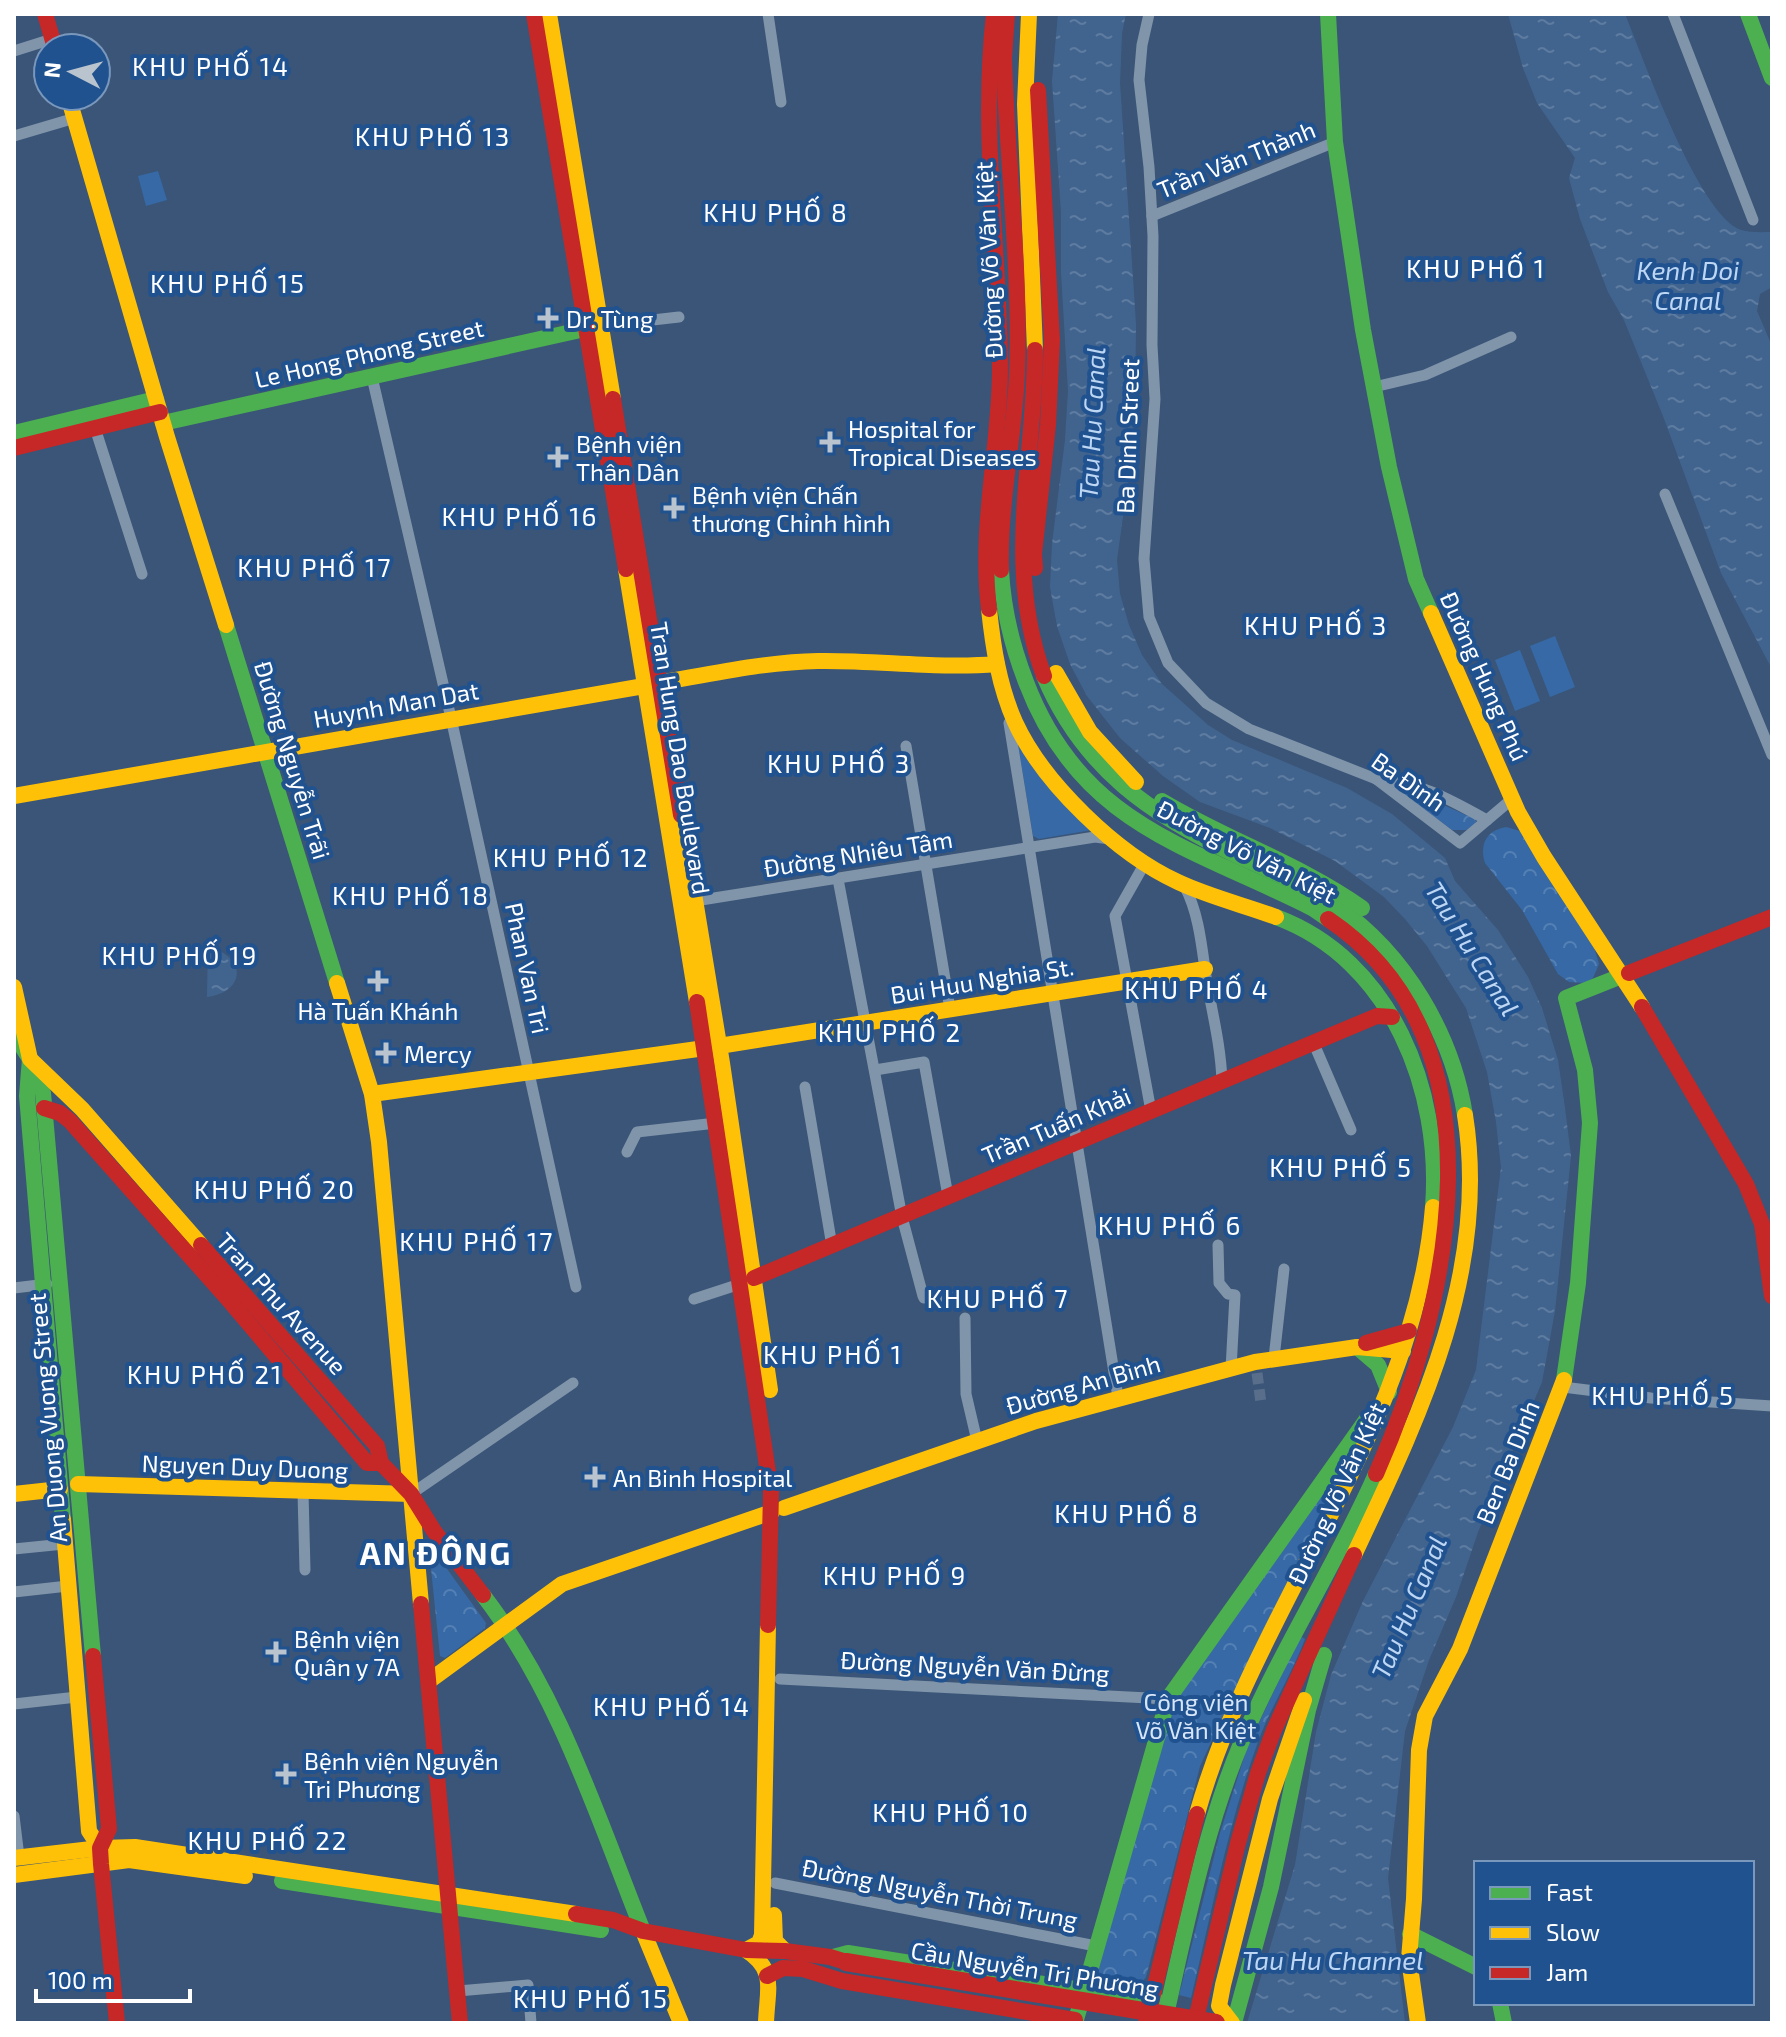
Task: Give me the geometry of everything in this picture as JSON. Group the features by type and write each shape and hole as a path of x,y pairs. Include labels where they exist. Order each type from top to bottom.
{"main road":[{"name":"Tran Hung Dao Boulevard","path":"534,14 553,85 712,1047 747,1281 778,1510 774,1678"},
{"name":"Tran Hung Dao Boulevard","path":"549,14 553,85"},
{"name":"Đường Võ Văn Kiệt","path":"994,14 989,48 988,133 1000,350 985,554 997,664 1020,733 1071,798 1145,863 1194,893 1295,925 1316,936 1345,959 1410,1052 1432,1131 1433,1208 1409,1331 1428,1359 1403,1454 1277,1724 1258,1775 1194,2023"},
{"name":"Đường Võ Văn Kiệt","path":"1007,14 1004,58 1006,135 1017,353 1014,430 1001,561 1003,591 1068,725 1101,769 1183,831 1301,886 1353,917 1392,954 1424,1002 1459,1082 1470,1149 1466,1239 1455,1301 1380,1467 1240,1747 1219,1801 1161,2009 1146,2023"},
{"name":"Đường Võ Văn Kiệt","path":"1029,14 1024,97 1033,250 1035,385 1021,558 1034,656 1056,743 1077,771 1150,832 1193,855 1298,900 1362,943 1407,1001 1422,1032 1436,1071 1445,1120 1448,1223 1429,1321 1428,1359 1415,1461 1336,1623 1313,1683 1304,1743 1282,1842 1233,2023"},
{"name":"Đường Võ Văn Kiệt","path":"1034,656 1038,600 1034,554 1048,425 1052,340 1038,88 1038,56 1044,14"},
{"name":"Đường Hưng Phú","path":"1328,14 1335,142 1374,387 1389,467 1416,579 1512,799 1544,857 1623,975 1753,1198 1763,1230 1772,1296"},
{"path":"1748,14 1772,78"},
{"name":"Đường Nguyễn Trãi","path":"73,112 160,411 372,1094 379,1142 460,2022"},
{"name":"Le Hong Phong Street","path":"14,433 372,377 592,328"},
{"name":"Le Hong Phong Street","path":"14,448 160,411"},
{"name":"Huynh Man Dat","path":"14,796 786,662 973,666 1034,656"},
{"path":"1623,975 1772,917"},
{"name":"Bui Huu Nghia St.","path":"372,1094 712,1047 1205,969"},
{"name":"Ben Ba Dinh","path":"1418,2023 1409,1969 1419,1750 1425,1716 1460,1649 1563,1387 1578,1283 1590,1123 1585,1070 1566,998 1623,975"},
{"path":"14,987 30,1059"},
{"name":"Trần Tuấn Khải","path":"747,1281 1385,1013"},
{"name":"Tran Phu Avenue","path":"14,1034 30,1059 82,1109 202,1260"},
{"name":"Tran Hung Dao Boulevard","path":"712,1047 716,1123 747,1281"},
{"name":"An Duong Vuong Street","path":"30,1059 41,1084 30,1131 45,1211 74,1543 109,1829 100,1856"},
{"name":"Tran Phu Avenue","path":"36,1108 60,1113 70,1121 377,1446 381,1463 411,1494 434,1531 505,1623 539,1679 561,1725 681,2023"},
{"path":"1357,1347 1420,1329 1429,1321"},
{"path":"1357,1347 1380,1368 1386,1399"},
{"name":"Đường An Bình","path":"429,1681 562,1584 977,1441 1118,1397 1274,1358 1379,1347 1428,1359"},
{"name":"Đường Võ Văn Kiệt","path":"1075,2022 1168,1699 1362,1424 1428,1359"},
{"name":"Đường Võ Văn Kiệt","path":"1161,2009 1186,1857 1214,1762 1386,1399"},
{"name":"Nguyen Duy Duong","path":"14,1494 69,1487 411,1494"},
{"name":"An Duong Vuong Street","path":"74,1543 68,1586 77,1697 89,1831 100,1856"},
{"path":"1336,1623 1347,1571"},
{"path":"774,1678 774,1936 777,1946 785,1951"},
{"path":"746,1950 759,1943 762,1935 774,1678"},
{"path":"16,1863 100,1856 129,1846 278,1874 450,1901 613,1920 643,1931 746,1950 785,1951 836,1966"},
{"path":"100,1856 117,2023"},
{"path":"1410,1934 1474,1966"},
{"path":"746,1950 763,1963 767,1976 766,2023"},
{"path":"767,1976 779,1967 836,1966 848,1953 1084,1990 1161,2009 1179,2008 1194,2023"},
{"path":"836,1966 842,1981 1075,2022"},
{"name":"Cầu Nguyễn Tri Phương","path":"836,1966 1146,2023"},
{"name":"Cầu Nguyễn Tri Phương","path":"836,1966 1216,2023"},
{"path":"1049,2015 1055,1985"}],"street":[{"path":"768,14 781,102"},
{"name":"Ba Dinh Street","path":"1149,14 1139,80 1152,216 1155,399 1144,559 1149,617 1168,663 1206,703 1249,729 1376,779 1411,784 1432,791 1487,820"},
{"path":"1673,14 1753,220"},
{"path":"14,136 75,118"},
{"name":"Trần Văn Thành","path":"1152,216 1335,142"},
{"path":"592,328 679,317"},
{"path":"1374,387 1425,375 1511,337"},
{"name":"Phan Van Tri","path":"372,377 451,718 576,1287"},
{"path":"95,428 142,574"},
{"path":"1665,494 1772,755"},
{"path":"1004,691 1118,1397"},
{"path":"906,746 950,1009"},
{"name":"Ba Đình","path":"1376,779 1460,843 1487,820"},
{"path":"1487,820 1512,799"},
{"name":"Đường Nhiêu Tâm","path":"688,902 1095,837 1119,842"},
{"path":"1145,863 1115,916 1151,1111"},
{"path":"838,879 902,1217 924,1298 964,1297"},
{"path":"1194,893 1218,1035 1222,1082"},
{"path":"1314,1044 1351,1130"},
{"path":"875,1070 924,1062 948,1196"},
{"path":"805,1087 832,1246"},
{"path":"627,1152 637,1132 716,1123"},
{"path":"1218,1245 1219,1283 1228,1294 1235,1295 1231,1369"},
{"path":"1274,1358 1284,1269"},
{"path":"694,1299 747,1281"},
{"path":"14,1288 51,1284"},
{"path":"965,1318 966,1394 977,1441"},
{"path":"411,1494 573,1383"},
{"path":"1563,1387 1651,1398 1772,1406"},
{"path":"303,1492 305,1570"},
{"path":"14,1549 74,1543"},
{"path":"14,1592 68,1586"},
{"name":"Đường Nguyễn Văn Đừng","path":"774,1678 1168,1699"},
{"path":"14,1704 77,1697"},
{"path":"14,1816 16,1863"},
{"name":"Đường Nguyễn Thời Trung","path":"775,1883 1096,1946"},
{"path":"458,1991 528,1985 531,2023"},
{"path":"449,2023 460,2022"}],"green space":[{"path":"158,171 167,200 146,206 138,176"},
{"path":"1555,636 1575,687 1550,697 1530,646"},
{"path":"1520,650 1540,701 1515,711 1495,660"},
{"path":"1017,738 1098,829 1039,839 1033,836"},
{"path":"1403,787 1475,819 1476,824 1466,830 1452,830 1401,792"},
{"path":"1506,827 1520,831 1528,839 1594,947 1599,964 1593,978 1586,983 1569,982 1558,974 1522,910 1485,863 1483,850 1486,839 1494,831"},
{"name":"Công viên Võ Văn Kiệt","path":"1362,1438 1257,1643 1200,1766 1146,1977 1136,1986 1124,1989 1106,1983 1100,1980 1098,1970 1173,1704"},
{"path":"432,1548 486,1623 485,1628 445,1658 440,1656 429,1549"},
{"path":"1300,1636 1305,1639 1259,1739 1238,1803 1191,1998 1179,1995 1220,1833 1247,1748"}],"water":[{"name":"Tau Hu Channel","path":"1058,14 1126,14 1120,83 1136,324 1135,397 1132,451 1117,560 1120,594 1142,655 1162,684 1208,725 1232,740 1347,788 1392,814 1445,858 1455,881 1498,930 1528,977 1542,1008 1558,1060 1571,1156 1555,1311 1542,1382 1478,1532 1405,1731 1388,1878 1405,2023 1247,2023 1295,1865 1316,1732 1331,1675 1363,1601 1453,1427 1476,1370 1501,1167 1496,1122 1487,1072 1466,1008 1427,946 1405,919 1384,897 1335,861 1270,828 1200,802 1163,776 1120,738 1087,696 1070,664 1057,626 1050,587 1068,391 1052,81"},
{"name":"Kenh Doi Canal","path":"1508,14 1625,14 1674,133 1708,197 1725,219 1741,230 1772,232 1772,287 1760,294 1757,311 1772,346 1772,669 1721,573 1663,416 1624,320 1608,292 1580,219 1569,178 1575,158 1537,103 1523,68"},
{"path":"208,947 230,958 237,974 229,988 207,997"}],"tunnel":[{"path":"1257,1373 1261,1403"}],"traffic: fast":[{"path":"1328,14 1335,142 1363,330 1389,467 1416,579 1431,613"},
{"path":"1748,14 1772,78"},
{"path":"163,423 585,329"},
{"path":"14,433 156,399"},
{"path":"1001,570 1009,627 1026,682 1049,730 1076,769 1108,800 1143,825 1182,847 1312,908 1328,919"},
{"path":"226,625 337,983"},
{"path":"1044,676 1079,738 1123,786 1177,824 1326,900 1384,948 1422,998 1437,1026 1459,1085 1465,1115"},
{"path":"1162,801 1314,878 1362,908"},
{"path":"1276,917 1316,937 1351,964 1379,997 1401,1035 1418,1076 1429,1119 1434,1163 1433,1207"},
{"path":"1564,1380 1578,1283 1590,1123 1585,1070 1566,998 1629,973"},
{"path":"14,1034 35,1067 43,1093 93,1656"},
{"path":"30,1059 27,1096 63,1519"},
{"path":"1357,1347 1378,1365 1389,1392"},
{"path":"1075,2023 1168,1699 1367,1419"},
{"path":"1164,2023 1197,1880 1217,1810 1242,1741 1376,1474"},
{"path":"483,1595 510,1633 555,1714 643,1931"},
{"path":"1234,2023 1271,1887 1308,1710 1324,1655"},
{"path":"282,1881 601,1930"},
{"path":"1410,1934 1474,1966"},
{"path":"833,1957 848,1953 1163,2003"},
{"path":"1500,2005 1504,2023"}],"traffic: slow":[{"path":"549,14 613,399"},
{"path":"1029,14 1025,104 1035,350"},
{"path":"73,112 167,437 226,625"},
{"path":"626,569 697,1002"},
{"path":"989,609 992,638 1009,708 1028,745 1063,792 1107,835 1155,870 1202,892 1276,917"},
{"path":"1431,613 1518,812 1642,1007"},
{"path":"659,683 798,662 952,666 997,664"},
{"path":"1056,673 1090,732 1136,782"},
{"path":"14,796 644,686"},
{"path":"681,815 722,1063 770,1390"},
{"path":"719,1046 1205,969"},
{"path":"337,983 372,1094 379,1142 421,1604"},
{"path":"14,987 30,1059 82,1109 201,1245"},
{"path":"372,1094 705,1048"},
{"path":"1354,1555 1424,1397 1458,1287 1467,1231 1470,1173 1465,1115"},
{"path":"1197,1814 1223,1737 1256,1662 1366,1442 1397,1366 1420,1288 1433,1207"},
{"path":"784,1508 1036,1421 1255,1362 1357,1347 1403,1351"},
{"path":"1418,2023 1409,1959 1419,1750 1425,1716 1460,1649 1564,1380"},
{"path":"78,1484 411,1494"},
{"path":"14,1494 60,1489"},
{"path":"429,1681 562,1584 772,1512"},
{"path":"63,1519 89,1831 100,1848"},
{"path":"766,2023 766,1973 756,1957 746,1950 759,1943 762,1935 768,1625"},
{"path":"1232,2023 1219,2006 1223,1985 1270,1799 1304,1700"},
{"path":"14,1858 135,1847 576,1914"},
{"path":"14,1875 129,1860 245,1876"},
{"path":"774,1915 775,1941 785,1951"},
{"path":"643,1931 681,2023"}],"traffic: jam":[{"path":"45,14 50,32"},
{"path":"534,14 626,569"},
{"path":"989,609 986,549 1000,372 989,105 994,14"},
{"path":"1001,570 1002,521 1015,399 1018,336 1004,58 1007,14"},
{"path":"1035,568 1052,340 1038,90"},
{"path":"1035,350 1023,553 1025,594 1044,676"},
{"path":"613,399 681,815"},
{"path":"14,448 160,412"},
{"path":"1629,973 1772,917"},
{"path":"1328,919 1385,971 1423,1034 1443,1104 1448,1180 1441,1257 1425,1334 1403,1407 1376,1474"},
{"path":"697,1002 771,1492 768,1625"},
{"path":"1642,1007 1746,1184 1762,1224 1772,1296"},
{"path":"754,1278 1377,1016 1392,1017"},
{"path":"44,1108 60,1113 70,1121 227,1298 367,1463 381,1463"},
{"path":"201,1245 377,1446 381,1463 411,1494 434,1531 483,1595"},
{"path":"1366,1343 1409,1331"},
{"path":"1195,2023 1258,1773 1274,1730 1354,1555"},
{"path":"421,1604 460,2023"},
{"path":"93,1656 109,1829 100,1848 101,1864 117,2023"},
{"path":"1146,2023 1197,1814"},
{"path":"576,1914 613,1920 643,1931 746,1950 785,1951 846,1962"},
{"path":"846,1962 1216,2023"},
{"path":"767,1976 783,1968 803,1969 842,1981 1075,2020"}],"place":[{"name":"Dr. Tùng","path":"548,318"},
{"name":"Hospital for Tropical Diseases","path":"830,442"},
{"name":"Bệnh viện Thân Dân","path":"558,457"},
{"name":"Bệnh viện Chấn thương Chỉnh hình","path":"674,508"},
{"name":"Hà Tuấn Khánh","path":"378,981"},
{"name":"Mercy","path":"386,1053"},
{"name":"An Binh Hospital","path":"595,1477"},
{"name":"Bệnh viện Quân y 7A","path":"276,1652"},
{"name":"Bệnh viện Nguyễn Tri Phương","path":"286,1774"}],"district":[{"name":"KHU PHỐ 14","path":"211,65"},
{"name":"KHU PHỐ 13","path":"433,135"},
{"name":"KHU PHỐ 8","path":"776,211"},
{"name":"KHU PHỐ 1","path":"1476,267"},
{"name":"KHU PHỐ 15","path":"228,282"},
{"name":"KHU PHỐ 16","path":"520,515"},
{"name":"KHU PHỐ 17","path":"315,566"},
{"name":"KHU PHỐ 3","path":"1316,624"},
{"name":"KHU PHỐ 3","path":"839,762"},
{"name":"KHU PHỐ 12","path":"571,856"},
{"name":"KHU PHỐ 18","path":"411,894"},
{"name":"KHU PHỐ 19","path":"180,954"},
{"name":"KHU PHỐ 4","path":"1197,988"},
{"name":"KHU PHỐ 2","path":"890,1031"},
{"name":"KHU PHỐ 5","path":"1341,1166"},
{"name":"KHU PHỐ 20","path":"275,1188"},
{"name":"KHU PHỐ 6","path":"1170,1224"},
{"name":"KHU PHỐ 17","path":"477,1240"},
{"name":"KHU PHỐ 7","path":"998,1297"},
{"name":"KHU PHỐ 1","path":"833,1353"},
{"name":"KHU PHỐ 21","path":"205,1373"},
{"name":"KHU PHỐ 5","path":"1663,1394"},
{"name":"KHU PHỐ 8","path":"1127,1512"},
{"name":"AN ĐÔNG","path":"436,1552"},
{"name":"KHU PHỐ 9","path":"895,1574"},
{"name":"KHU PHỐ 14","path":"672,1705"},
{"name":"KHU PHỐ 10","path":"951,1811"},
{"name":"KHU PHỐ 22","path":"268,1839"},
{"name":"KHU PHỐ 15","path":"591,1997"}],"water label":[{"name":"Tau Hu Canal","path":"1091,423"},
{"name":"Tau Hu Canal","path":"1473,948"},
{"name":"Tau Hu Canal","path":"1408,1607"}]}
